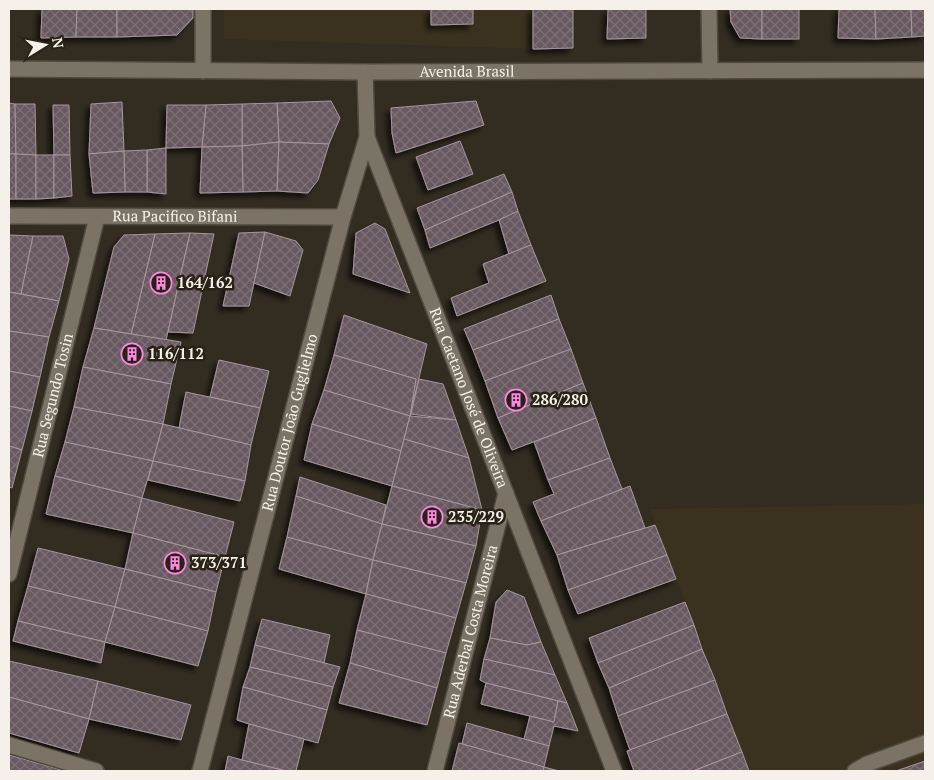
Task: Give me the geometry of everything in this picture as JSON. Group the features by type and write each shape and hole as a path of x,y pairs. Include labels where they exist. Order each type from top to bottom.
{"street":[{"path":"203,9 203,71"},
{"path":"709,9 710,71"},
{"name":"Avenida Brasil","path":"9,69 365,72 925,70"},
{"name":"Rua Doutor João Guglielmo","path":"200,771 343,217 367,137 365,72"},
{"name":"Rua Caetano José de Oliveira","path":"367,137 614,771"},
{"name":"Rua Pacifico Bifani","path":"9,216 343,217"},
{"name":"Rua Segundo Tosin","path":"9,574 97,217"},
{"name":"Rua Aderbal Costa Moreira","path":"435,771 506,493"},
{"path":"855,771 867,764 925,743"},
{"path":"9,746 96,771"}],"shaded area":[{"path":"224,9 533,9 533,49 224,39"},
{"path":"925,504 925,771 749,771 650,509"}],"building":[{"path":"42,9 77,9 76,37 41,38"},
{"path":"77,9 117,9 117,37 76,37"},
{"path":"117,9 193,9 193,18 177,35 117,37"},
{"path":"431,9 473,9 473,24 431,25"},
{"path":"533,9 573,9 573,48 533,49"},
{"path":"608,9 646,9 646,38 607,39"},
{"path":"730,9 762,9 762,39 740,38 731,22"},
{"path":"762,9 799,9 799,39 762,39"},
{"path":"839,9 875,9 876,39 838,38"},
{"path":"875,9 911,9 912,37 876,39"},
{"path":"911,9 925,9 925,36 912,37"},
{"path":"331,101 340,118 329,144 279,142 277,103"},
{"path":"476,101 484,125 396,153 392,133 391,108"},
{"path":"122,102 124,151 89,154 91,104"},
{"path":"9,103 15,104 16,154 9,154"},
{"path":"277,103 279,142 242,146 242,104"},
{"path":"15,104 35,104 36,155 16,154"},
{"path":"242,104 242,146 202,147 206,105"},
{"path":"53,105 69,105 70,155 54,155"},
{"path":"167,105 206,105 202,147 166,148"},
{"path":"460,141 473,174 428,190 416,157"},
{"path":"279,142 277,191 243,192 242,146"},
{"path":"279,142 329,144 318,180 308,193 277,191"},
{"path":"242,146 243,192 200,193 202,147"},
{"path":"166,148 166,194 147,192 147,150"},
{"path":"147,150 147,192 125,192 124,151"},
{"path":"124,151 125,192 93,193 89,154"},
{"path":"9,154 16,154 16,199 9,199"},
{"path":"16,154 36,155 36,199 16,199"},
{"path":"36,155 54,155 54,198 36,199"},
{"path":"54,155 70,155 72,196 54,198"},
{"path":"504,174 512,192 425,230 417,208"},
{"path":"512,192 518,211 430,248 425,230"},
{"path":"518,211 531,245 509,254 499,220"},
{"path":"375,223 385,229 410,293 353,274 356,233"},
{"path":"265,232 249,306 223,306 239,233"},
{"path":"265,232 296,241 303,250 290,296 254,283"},
{"name":"164/162","path":"190,233 166,340 131,334 155,234"},
{"path":"190,233 214,234 193,333 168,332"},
{"path":"155,234 131,334 94,328 114,247 124,235"},
{"path":"9,235 33,236 21,294 9,292"},
{"path":"33,236 63,236 69,259 59,301 21,294"},
{"path":"531,245 546,281 457,316 451,298 489,283 483,264"},
{"path":"9,292 59,301 49,337 9,331"},
{"path":"551,295 559,319 473,350 464,329"},
{"path":"344,315 427,344 410,416 416,379 334,355"},
{"path":"559,319 571,349 485,381 473,350"},
{"name":"116/112","path":"94,328 181,342 171,384 83,367"},
{"path":"9,331 49,337 40,377 9,371"},
{"name":"286/280","path":"571,349 583,383 498,418 485,381"},
{"path":"334,355 416,379 410,416 324,390"},
{"path":"219,360 269,371 260,408 210,397"},
{"path":"83,367 171,384 163,424 74,407"},
{"path":"9,371 40,377 32,411 9,406"},
{"path":"419,379 443,384 456,420 411,414"},
{"path":"583,383 596,418 512,450 498,418"},
{"path":"324,390 410,416 401,451 312,424"},
{"path":"186,392 260,408 251,445 179,428"},
{"path":"9,406 32,411 22,450 9,446"},
{"path":"74,407 163,424 153,461 65,442"},
{"path":"410,416 456,420 469,458 404,439"},
{"path":"596,418 610,458 548,480 534,442"},
{"path":"163,424 251,445 245,481 153,461"},
{"path":"312,424 401,451 392,486 304,460"},
{"path":"404,439 469,458 482,510 392,486"},
{"path":"65,442 153,461 142,498 55,476"},
{"path":"9,446 22,450 12,488 9,487"},
{"path":"610,458 622,489 541,521 533,502 554,494 548,480"},
{"path":"153,461 245,481 240,501 148,480"},
{"path":"55,476 142,498 133,533 46,514"},
{"path":"300,477 386,505 382,524 296,496"},
{"name":"235/229","path":"392,486 482,510 476,546 382,524"},
{"path":"630,486 645,528 557,555 541,521"},
{"path":"296,496 382,524 373,560 287,537"},
{"path":"142,498 234,522 225,557 133,533"},
{"path":"382,524 476,546 466,583 373,560"},
{"path":"655,525 667,555 568,590 557,555"},
{"name":"373/371","path":"133,533 225,557 216,592 125,569"},
{"path":"287,537 373,560 366,594 279,569"},
{"path":"38,548 125,569 115,607 28,586"},
{"path":"667,555 676,579 578,614 568,590"},
{"path":"373,560 466,583 456,618 366,594"},
{"path":"125,569 216,592 208,631 115,607"},
{"path":"28,586 115,607 105,642 18,621"},
{"path":"507,590 524,597 541,642 527,645 490,638 496,602"},
{"path":"366,594 456,618 446,653 357,630"},
{"path":"685,602 694,625 598,663 589,638"},
{"path":"115,607 208,631 198,666 105,642"},
{"path":"262,619 330,635 324,663 255,645"},
{"path":"18,621 105,642 101,663 13,641"},
{"path":"694,625 702,649 609,688 598,663"},
{"path":"357,630 446,653 437,688 350,663"},
{"path":"490,638 527,645 541,642 555,675 484,659"},
{"path":"255,645 340,667 333,687 250,667"},
{"path":"702,649 715,680 618,716 609,688"},
{"path":"484,659 555,675 567,703 480,680"},
{"path":"9,661 98,681 89,719 9,697"},
{"path":"350,663 437,688 427,725 339,703"},
{"path":"250,667 333,687 327,710 243,687"},
{"path":"715,680 727,714 630,750 618,716"},
{"path":"98,681 191,705 181,740 89,719"},
{"path":"486,683 558,701 554,722 481,704"},
{"path":"243,687 327,710 318,743 237,720"},
{"path":"9,697 89,719 79,753 9,733"},
{"path":"558,701 567,703 578,731 554,726 549,746 524,739 530,716 554,722"},
{"path":"727,714 742,752 693,771 634,771 627,751"},
{"path":"467,723 549,746 544,767 462,744"},
{"path":"249,724 304,739 296,771 286,771 242,760"},
{"path":"459,743 544,767 543,771 452,771"},
{"path":"742,752 749,771 693,771"},
{"path":"9,755 65,771 9,771"},
{"path":"228,756 242,760 286,771 225,771"},
{"path":"925,761 925,771 896,771"},
{"path":"544,767 559,771 543,771"}],"place":[{"name":"164/162","path":"161,283"},
{"name":"116/112","path":"132,354"},
{"name":"286/280","path":"516,400"},
{"name":"235/229","path":"432,517"},
{"name":"373/371","path":"175,563"}]}
